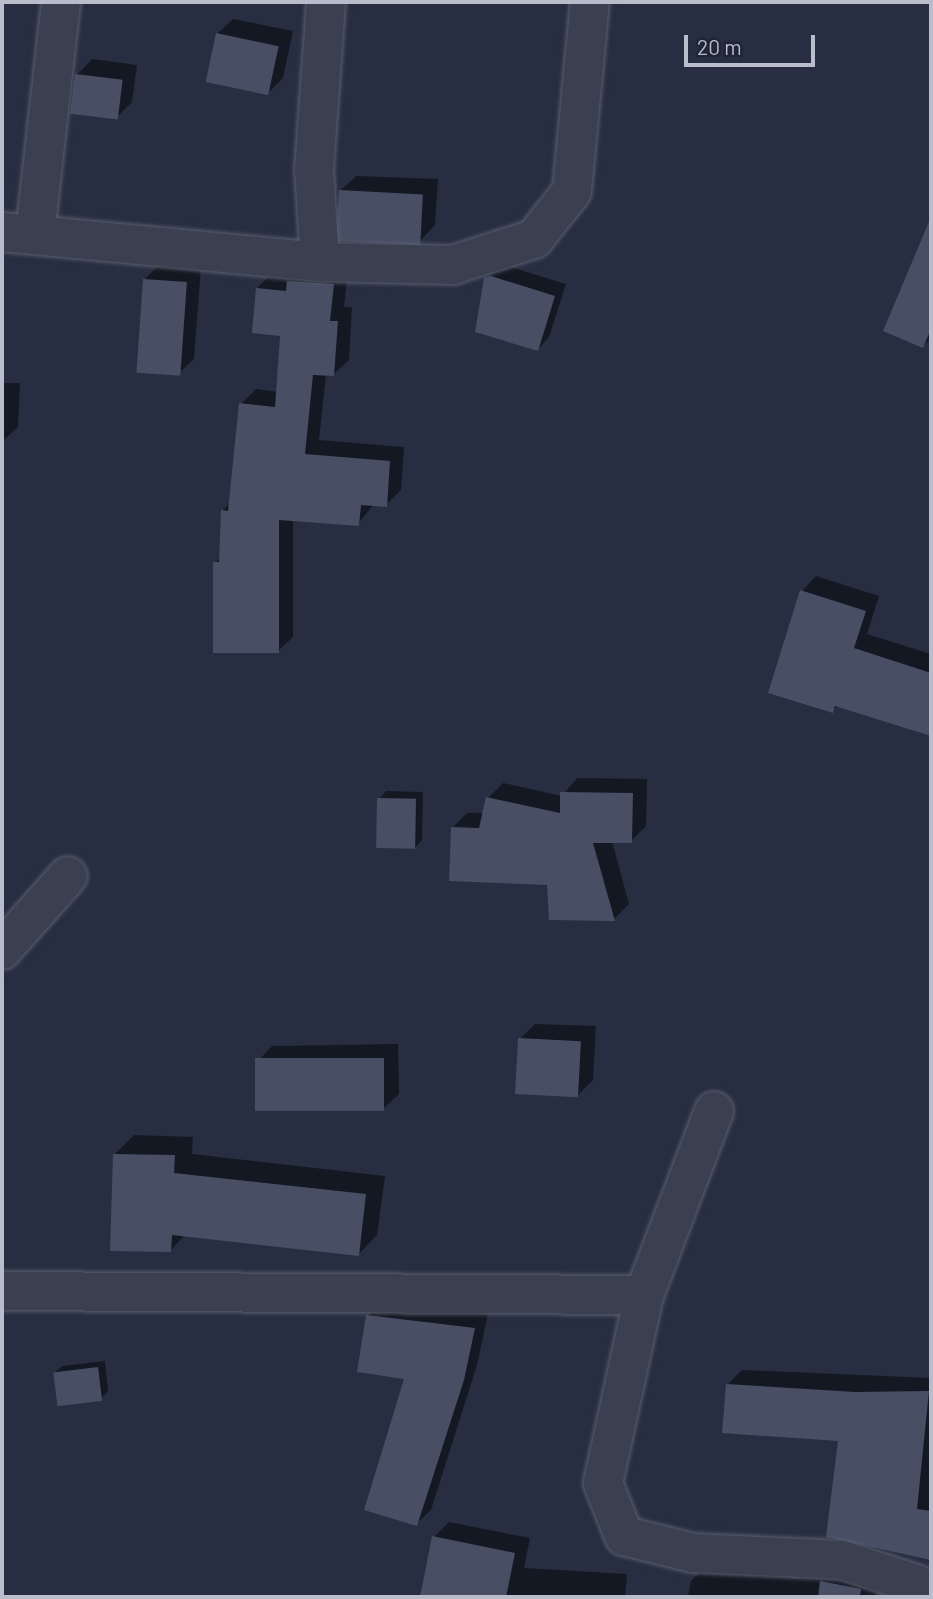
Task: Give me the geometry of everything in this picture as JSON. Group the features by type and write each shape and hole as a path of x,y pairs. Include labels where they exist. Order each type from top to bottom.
{"street":[{"path":"61,2 18,233 320,262 453,265 534,239 572,191 590,2"},
{"path":"320,262 314,170 326,2"},
{"path":"2,950 68,876"},
{"path":"714,1111 644,1295 603,1483 624,1536 693,1553 842,1560 916,1584 914,1597"},
{"path":"2,1290 644,1295"}],"building":[{"path":"216,33 279,46 268,95 206,82"},
{"path":"75,74 123,80 118,120 70,114"},
{"path":"339,190 423,194 420,245 336,241"},
{"path":"931,217 931,329 923,348 883,331"},
{"path":"491,276 555,296 538,351 475,332 484,278"},
{"path":"143,279 187,282 180,376 136,373"},
{"path":"287,281 334,284 330,321 338,321 334,376 313,375 305,454 390,461 387,507 361,505 359,526 279,520 279,653 213,653 213,562 219,562 221,510 228,511 239,403 275,407 280,336 252,333 256,288 286,291"},
{"path":"800,590 866,611 854,648 931,673 931,736 835,706 833,713 768,693"},
{"path":"560,792 633,793 632,843 593,843 615,921 549,920 547,885 449,881 451,827 479,828 486,797 560,813"},
{"path":"377,798 416,799 415,849 376,848"},
{"path":"518,1038 581,1041 578,1097 515,1094"},
{"path":"255,1058 384,1058 384,1111 255,1111"},
{"path":"113,1154 175,1155 174,1173 366,1194 359,1256 172,1235 171,1252 110,1251"},
{"path":"366,1315 475,1328 464,1380 417,1526 364,1510 404,1379 357,1372"},
{"path":"98,1367 102,1401 57,1406 53,1372"},
{"path":"726,1384 855,1392 929,1391 917,1509 931,1511 931,1560 826,1537 838,1441 722,1433"},
{"path":"432,1536 515,1553 506,1597 420,1597"},
{"path":"820,1581 861,1589 860,1597 818,1597"}]}
